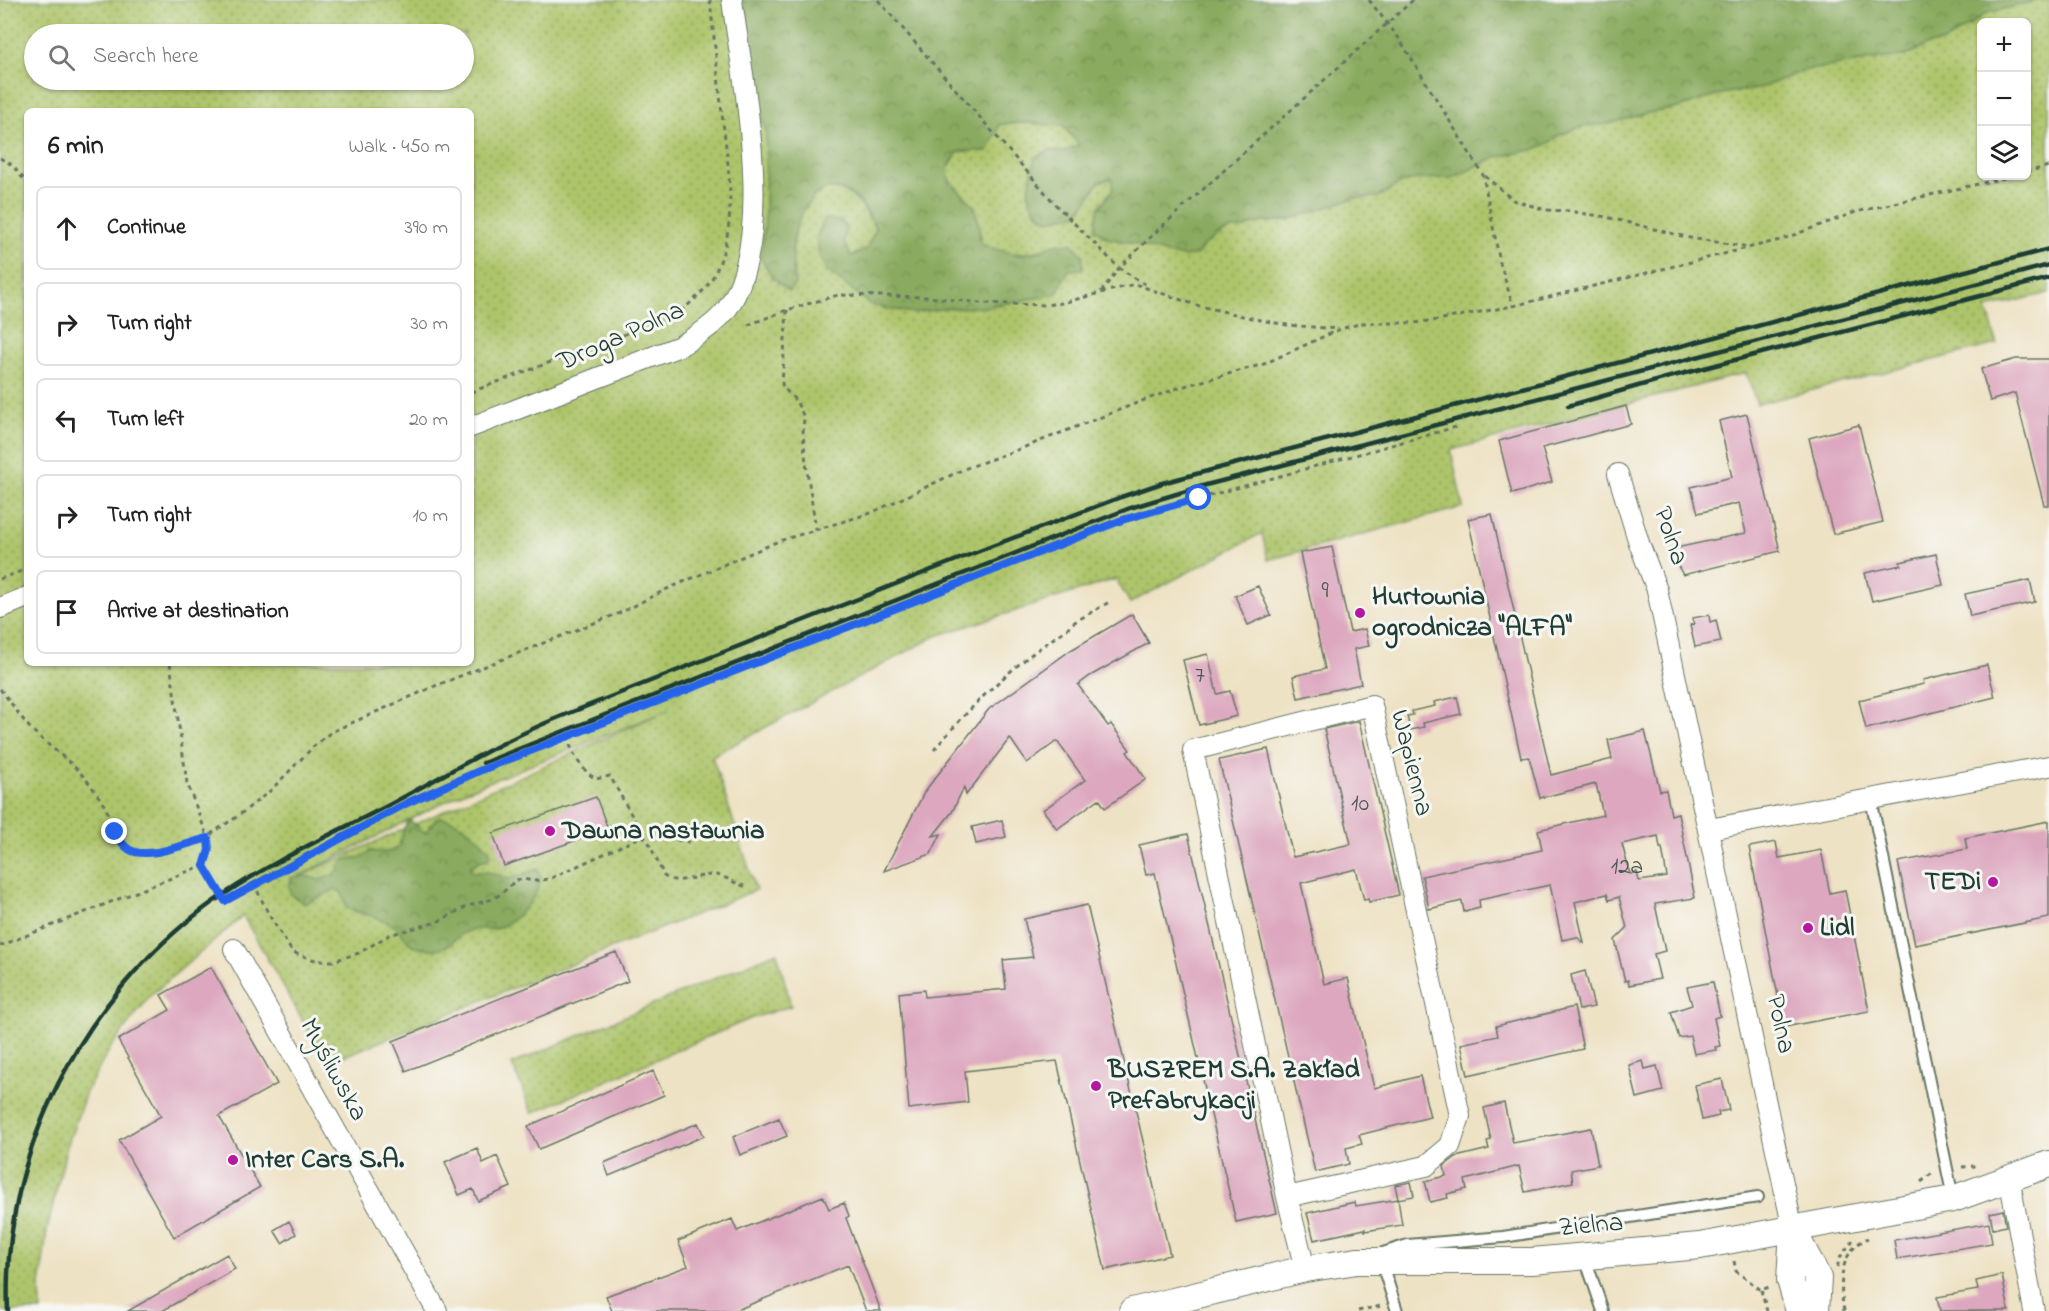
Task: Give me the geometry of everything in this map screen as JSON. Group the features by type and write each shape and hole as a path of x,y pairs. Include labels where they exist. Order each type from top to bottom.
{"street":[{"name":"Droga Polna","path":"474,426 680,346 702,332 726,311 741,284 748,258 754,210 747,111 732,0"},
{"name":"Polna","path":"1618,474 1639,543 1657,590 1794,1230 1818,1278 1816,1311"},
{"path":"0,608 24,598"},
{"name":"Wapienna","path":"1287,1197 1426,1166 1450,1146 1460,1116 1372,705 1193,750 1287,1197 1305,1269"},
{"path":"1709,830 2049,766"},
{"name":"Myśliwska","path":"234,950 437,1311"},
{"name":"Zielna","path":"1132,1311 1305,1269 1369,1261 1496,1263 1585,1258 1700,1246 1953,1199 2049,1164"},
{"path":"2009,1177 2034,1311"},
{"name":"Polna","path":"1794,1230 1790,1280 1799,1311"}],"lane":[{"path":"1871,799 1953,1199"},
{"path":"1396,1307 1369,1261 1408,1245 1503,1237 1758,1197"},
{"path":"1585,1258 1603,1311"}],"path":[{"path":"474,391 676,315 702,294 716,272 731,211 710,0"},
{"path":"878,0 1056,206 1119,268 1152,288"},
{"path":"1369,0 1398,37 1483,175 1513,200 1546,210 1606,217 1690,237 1751,247"},
{"path":"1100,293 1119,268 1158,230 1413,0"},
{"path":"0,158 12,165 24,179"},
{"path":"2031,171 2049,166"},
{"path":"1483,175 1500,263 1513,306"},
{"path":"1456,427 1122,520 567,735 407,803 225,901 204,866 212,833 270,791 331,732 435,686 622,612 667,589 779,541 871,513 964,469 1181,387 1264,364 1340,329 1363,323 1413,323 1437,320 1513,306 1751,247 1804,232 1856,212 1996,180"},
{"path":"748,325 787,310 838,296 927,297 981,303 1044,305 1062,303 1135,284 1196,305 1260,320 1287,325 1340,329"},
{"path":"787,310 782,384 796,401 804,417 806,464 816,529"},
{"path":"0,579 24,570"},
{"path":"934,750 963,715 993,685 1071,624 1111,601"},
{"path":"170,666 187,783 208,838 209,850"},
{"path":"0,689 30,728 90,783 107,810 119,838 130,850 146,854 156,853 208,838"},
{"path":"567,735 580,766 592,778 610,776 649,843 661,872 669,879 677,881 719,875 741,886 749,887"},
{"path":"250,887 257,890 269,915 291,950 318,961 333,961 359,953 389,935 437,922 468,906 493,899 516,880 549,879 643,836 689,842"},
{"path":"0,946 204,866"},
{"path":"1836,1272 1847,1246 1860,1236"},
{"path":"1761,1290 1767,1311"},
{"path":"1358,1311 1396,1307"}],"green space":[{"path":"0,0 744,0 755,86 766,133 762,259 773,278 789,291 793,246 801,213 808,200 818,192 839,190 858,202 876,229 866,250 851,256 844,242 846,228 841,222 825,219 817,236 913,313 946,308 985,307 1056,294 1054,244 1027,253 1010,253 982,245 975,207 949,180 947,169 958,152 988,150 1000,124 1027,123 1064,126 1080,145 1064,152 1050,150 1035,211 1047,220 1078,214 1099,182 1112,178 1113,190 1098,209 1107,238 1196,255 1203,246 1232,229 1245,228 1256,223 1288,220 1354,198 1378,197 1399,184 1416,179 1452,178 1496,157 1532,150 1547,144 1561,134 1584,126 1608,124 1647,113 1674,109 1725,93 1758,89 1806,70 1907,55 1925,46 1946,41 1977,20 1977,180 2031,180 2031,18 1980,18 1987,13 2039,0 2049,0 2049,293 1987,308 1997,344 1757,404 1746,373 1451,450 1463,507 1268,560 1262,533 1130,603 1116,579 936,636 712,756 756,890 327,1063 243,916 150,996 111,1047 86,1092 66,1150 47,1230 40,1286 41,1311 0,1311","holes":["660,714 293,879 464,792"]},
{"path":"744,0 2039,0 1987,13 1946,41 1925,46 1907,55 1806,70 1758,89 1725,93 1674,109 1647,113 1608,124 1584,126 1561,134 1547,144 1532,150 1496,157 1452,178 1416,179 1399,184 1378,197 1354,198 1288,220 1256,223 1245,228 1232,229 1203,246 1197,255 1185,257 1107,238 1095,229 1098,209 1113,190 1111,178 1099,182 1078,214 1048,220 1035,211 1028,193 1035,157 1050,150 1064,152 1079,145 1063,126 1027,123 1000,124 988,151 958,152 947,169 949,180 975,207 982,245 1018,255 1041,251 1054,244 1072,244 1082,254 1083,269 1069,270 1056,294 985,307 946,308 913,313 873,306 827,271 819,256 817,236 825,219 841,221 846,228 844,242 851,256 866,250 876,229 862,205 849,193 837,188 826,189 817,194 801,215 792,247 795,284 789,291 773,278 761,259 765,221 766,133 755,86"},
{"path":"439,817 468,830 491,853 488,859 479,861 470,867 472,872 488,872 510,879 538,869 540,877 535,894 521,912 505,925 495,929 474,929 464,932 440,948 422,948 408,942 398,929 388,923 347,908 342,893 336,889 305,904 291,895 289,886 292,877 306,876 319,880 336,874 341,862 346,859 363,857 370,851 396,850 409,820 426,833"},
{"path":"777,952 791,1006 752,1018 532,1113 512,1064"}],"building":[{"path":"2016,359 2049,359 2049,505 2044,505 2015,393 1990,401 1981,369"},
{"path":"1626,406 1631,424 1542,448 1552,482 1512,494 1499,441"},
{"path":"1747,414 1780,551 1683,575 1672,555 1677,553 1676,548 1746,533 1739,503 1698,513 1691,487 1732,477 1719,421"},
{"path":"1859,425 1883,522 1833,534 1809,438"},
{"path":"1492,514 1551,775 1612,759 1608,740 1645,731 1660,791 1666,790 1671,815 1678,813 1695,898 1655,904 1665,951 1654,954 1660,979 1629,985 1628,980 1625,981 1615,940 1627,928 1619,897 1609,900 1607,894 1575,902 1584,943 1577,937 1562,940 1550,885 1479,900 1480,908 1464,912 1462,901 1429,909 1422,876 1542,850 1538,830 1603,815 1596,784 1540,798 1529,757 1521,758 1468,519","holes":["1658,836 1660,848 1662,848 1667,877 1639,881 1637,872 1630,874 1622,844"]},
{"path":"1332,547 1350,632 1365,629 1369,646 1354,649 1361,684 1298,698 1293,676 1325,669 1300,553"},
{"path":"1936,554 1943,585 1872,601 1865,573"},
{"path":"2030,580 2035,602 1970,616 1965,594"},
{"path":"1258,586 1271,615 1248,625 1235,596"},
{"path":"1132,614 1149,643 1078,685 1108,726 1111,724 1130,750 1127,752 1146,779 1105,808 1099,799 1057,829 1043,810 1085,780 1057,741 1027,763 1010,738 966,795 964,787 952,812 933,836 941,834 931,854 884,871 925,791 989,709 1071,650"},
{"path":"1709,615 1710,622 1716,620 1721,642 1695,647 1690,625 1694,624 1692,618"},
{"path":"1208,654 1217,694 1230,691 1237,716 1199,725 1183,660"},
{"path":"1987,665 1995,697 1866,729 1859,700 1924,684 1923,680"},
{"path":"1457,697 1461,714 1423,723 1424,727 1410,730 1407,716 1413,715 1412,711 1435,706 1434,702"},
{"path":"1359,721 1399,895 1369,902 1368,899 1364,900 1356,869 1301,883 1324,984 1348,978 1374,1088 1420,1076 1430,1117 1359,1135 1362,1144 1346,1148 1349,1164 1315,1172 1219,760 1268,749 1293,857 1351,844 1324,729"},
{"name":"Dawna nastawnia","path":"596,797 608,829 504,866 493,833"},
{"path":"1002,820 1006,837 976,844 972,827"},
{"path":"2049,821 2049,918 1915,945 1898,862 1967,849 1965,838"},
{"path":"1188,834 1277,1213 1236,1222 1155,873 1146,875 1139,845"},
{"name":"Lidl","path":"1776,842 1779,858 1821,850 1830,893 1845,890 1869,1011 1784,1027 1749,847"},
{"name":"BUSZREM S.A. Zakład Prefabrykacji","path":"1087,905 1170,1255 1105,1270 1057,1061 965,1071 968,1102 909,1109 899,993 924,990 925,997 1006,989 1003,960 1033,957 1024,919"},
{"path":"616,952 628,981 406,1071 393,1041"},
{"path":"211,967 277,1084 219,1116 260,1187 174,1237 119,1140 161,1116 118,1040 170,1010 161,995"},
{"path":"1585,971 1594,1007 1579,1010 1571,975"},
{"path":"1713,982 1720,1016 1714,1018 1720,1046 1715,1047 1716,1050 1694,1054 1690,1036 1679,1038 1671,1012 1692,1005 1687,987"},
{"path":"1574,1007 1583,1049 1468,1075 1461,1044 1498,1036 1496,1026"},
{"path":"1643,1061 1645,1069 1657,1066 1663,1091 1637,1098 1629,1065"},
{"path":"653,1071 664,1095 539,1149 528,1126"},
{"path":"1722,1079 1729,1110 1718,1112 1719,1116 1702,1120 1695,1085"},
{"path":"1504,1103 1513,1143 1591,1128 1598,1165 1571,1170 1573,1182 1525,1192 1519,1166 1465,1180 1467,1189 1447,1194 1448,1198 1430,1202 1425,1181 1446,1176 1444,1166 1456,1157 1489,1149 1487,1141 1491,1140 1484,1108"},
{"path":"779,1118 787,1136 740,1155 733,1137"},
{"path":"698,1123 704,1136 609,1176 604,1163"},
{"path":"477,1148 483,1163 497,1156 511,1187 478,1201 473,1189 459,1195 445,1162"},
{"path":"1411,1182 1414,1196 1398,1199 1395,1185"},
{"path":"823,1196 829,1209 844,1203 849,1216 846,1218 881,1311 866,1311 848,1265 734,1311 612,1311 606,1296 688,1266 678,1241 732,1219 737,1231"},
{"path":"1398,1199 1402,1225 1365,1231 1365,1229 1314,1240 1307,1213 1355,1202 1356,1206"},
{"path":"2003,1210 2006,1226 1993,1229 1990,1213"},
{"path":"289,1221 296,1234 282,1243 274,1230"},
{"path":"1989,1223 1992,1243 1897,1259 1894,1240"},
{"path":"227,1254 235,1269 162,1311 128,1311"},
{"path":"2002,1275 2009,1311 1940,1311 1937,1297 1978,1290 1976,1281"}],"railway":[{"path":"8,1311 9,1252 19,1194 35,1137 59,1083 88,1032 124,984 165,941 231,890 296,852 498,746 567,714 992,546 1162,483 2049,249"},
{"path":"483,763 1130,508 1206,485 2049,265"},
{"path":"1568,406 1666,378 2049,278"}],"place":[{"name":"Hurtownia ogrodnicza \"ALFA\"","path":"1360,613"},
{"name":"Dawna nastawnia","path":"550,831"},
{"name":"TEDi","path":"1993,882"},
{"name":"Lidl","path":"1808,928"},
{"name":"BUSZREM S.A. Zakład Prefabrykacji","path":"1096,1086"},
{"name":"Inter Cars S.A.","path":"233,1160"}],"route":[{"path":"115,832 123,845 130,850 146,854 208,838 209,850 204,866 225,901 407,803 479,771 1122,520 1199,498"}]}
